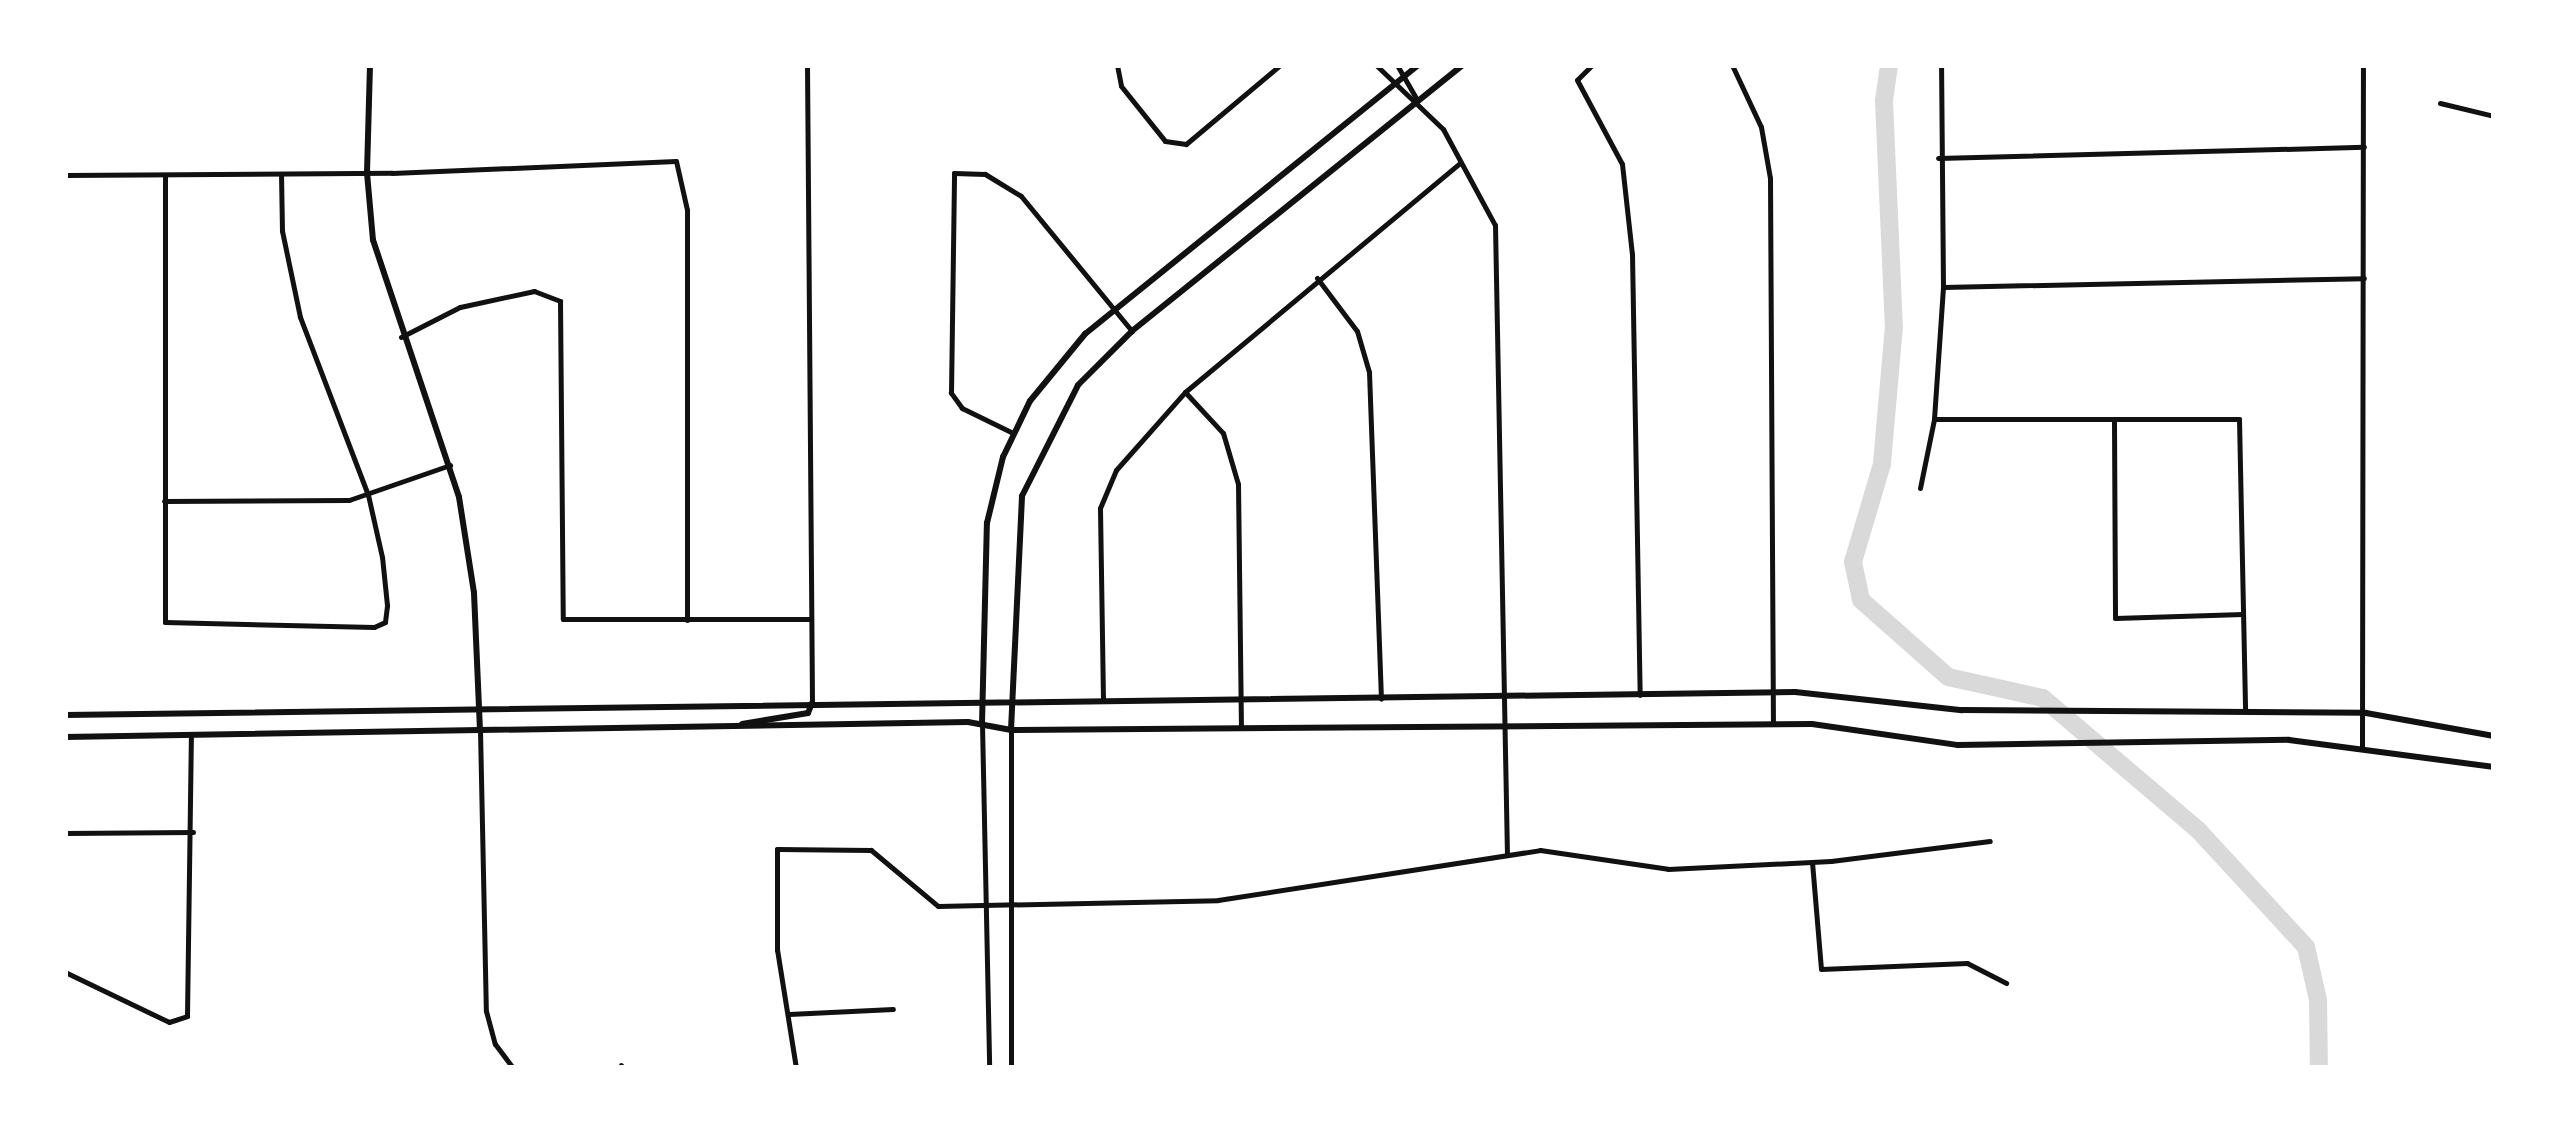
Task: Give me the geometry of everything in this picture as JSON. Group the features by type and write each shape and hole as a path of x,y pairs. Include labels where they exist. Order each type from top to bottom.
{"main road":[{"path":"370,65 367,174 373,240 401,337 451,465 471,564 480,730"},
{"path":"982,724 987,523 1013,433 1048,373 1112,312 1418,65"},
{"path":"1011,730 1014,541 1026,482 1078,385 1132,331 1462,65"},
{"path":"65,715 1772,692 1962,710 2141,708 2366,713 2494,736"},
{"path":"726,728 808,713 812,703"},
{"path":"65,738 982,724 1011,730 1772,724 1857,729 1958,745 2290,740 2494,767"}],"street":[{"path":"806,65 812,703"},
{"path":"1117,65 1121,86 1165,141 1186,144 1280,65"},
{"path":"1376,65 1394,85 1418,101"},
{"path":"1396,65 1495,225 1507,853"},
{"path":"1592,65 1577,80 1622,164 1632,254 1640,695"},
{"path":"1732,65 1761,127 1770,178 1772,724"},
{"path":"1920,488 1934,419 1944,287 1938,158 1941,65"},
{"path":"2362,747 2366,713 2363,65"},
{"path":"2440,103 2494,116"},
{"path":"1938,158 2364,148"},
{"path":"65,176 367,174 676,161 686,210 687,620"},
{"path":"1103,700 1100,508 1116,470 1184,392 1460,163"},
{"path":"1013,433 962,408 951,393 954,173 985,174 1021,196 1112,312 1132,331"},
{"path":"165,174 166,622 323,628 385,622 386,579 368,496 300,317 282,231 281,174"},
{"path":"1318,278 1357,331 1368,372 1382,698"},
{"path":"1944,287 2364,278"},
{"path":"401,337 460,307 534,291 560,300 563,619 810,619"},
{"path":"1184,392 1223,434 1238,484 1241,728"},
{"path":"1934,419 2239,419 2245,710"},
{"path":"2114,421 2115,618 2242,614"},
{"path":"164,501 327,502 368,496 451,465"},
{"path":"982,724 989,1068"},
{"path":"480,730 486,1011 495,1044 513,1068"},
{"path":"1011,730 1011,1068"},
{"path":"65,972 168,1022 183,1020 192,998 191,735"},
{"path":"65,833 192,832"},
{"path":"796,1068 777,950 777,849 871,850 938,906 1218,900 1507,853 1574,851 1619,866 1668,870 1812,862 1990,840"},
{"path":"1812,862 1821,970 1967,963 2006,982"},
{"path":"790,1014 892,1009"}],"waterway":[{"path":"1889,65 1884,101 1894,326 1882,464 1853,562 1861,600 1948,677 2043,698 2199,831 2306,947 2318,1000 2319,1068"}]}
